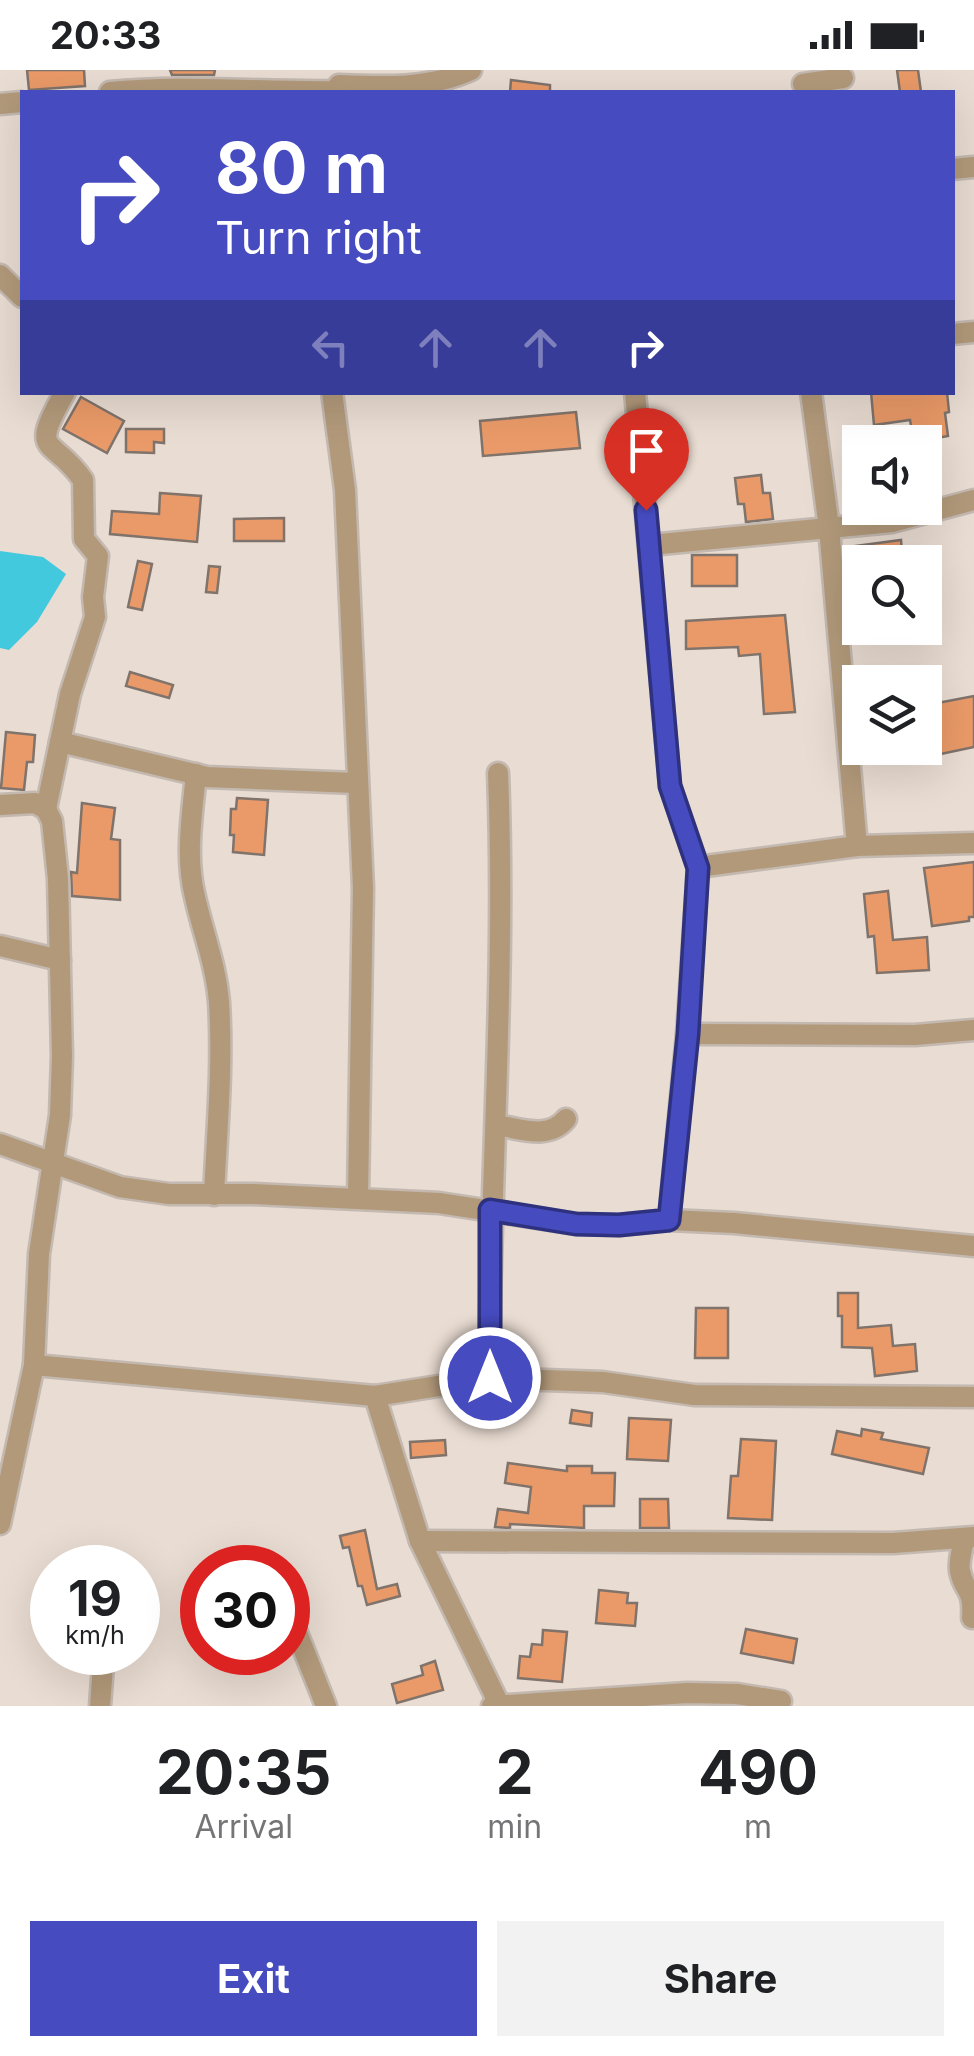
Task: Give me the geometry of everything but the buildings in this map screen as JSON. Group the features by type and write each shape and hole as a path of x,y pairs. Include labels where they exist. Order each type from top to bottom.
{"street":[{"path":"140,90 439,82 471,70"},
{"path":"802,82 843,78"},
{"path":"0,274 20,295"},
{"path":"46,809 70,694 95,617 98,556 84,540 82,480 46,444 51,417 62,395"},
{"path":"332,395 345,490 363,888 358,1198"},
{"path":"635,395 670,786 698,868 688,1034 669,1220"},
{"path":"812,395 829,528 856,846"},
{"path":"650,545 892,522 974,500"},
{"path":"60,742 196,774 356,783"},
{"path":"490,1378 490,1210 497,1125 502,943 498,773"},
{"path":"196,774 191,832 194,896 215,971 218,1002 220,1074 214,1195"},
{"path":"0,805 35,803 46,809 52,821 57,866 61,1095 39,1254 34,1365 0,1524"},
{"path":"698,868 856,846 974,843"},
{"path":"0,946 60,960"},
{"path":"688,1034 915,1035 974,1030"},
{"path":"497,1125 542,1132 566,1119"},
{"path":"0,1144 120,1187 169,1194 439,1203 576,1224 669,1220 974,1246"},
{"path":"34,1365 375,1396 490,1378 603,1382 694,1395 974,1397"},
{"path":"375,1396 420,1541 497,1705 686,1693 737,1694 781,1701"},
{"path":"420,1541 893,1543 969,1538 959,1567 974,1597 972,1618"},
{"path":"310,1666 326,1706"},
{"path":"100,1706 102,1675"}],"water":[{"path":"0,551 43,557 66,574 37,622 9,650 0,648"}],"route":[{"path":"490,1378 490,1210 576,1224 669,1220 688,1034 698,868 670,786 646,510"}]}
